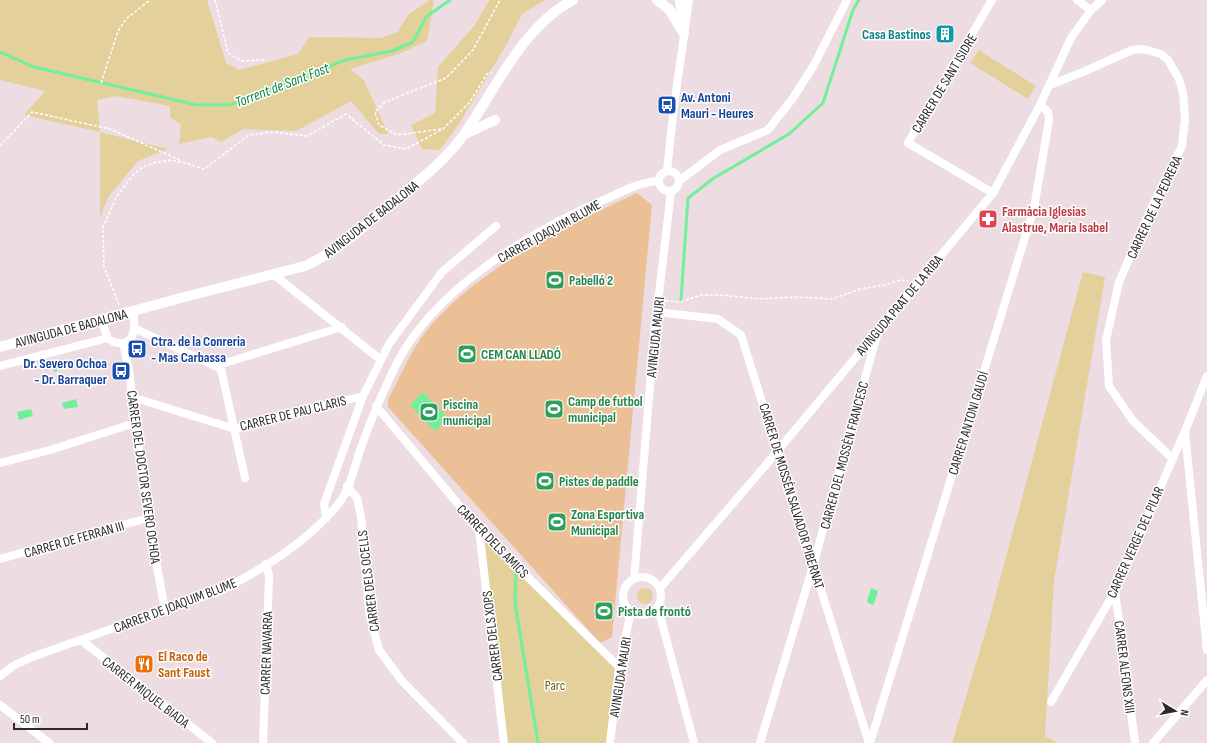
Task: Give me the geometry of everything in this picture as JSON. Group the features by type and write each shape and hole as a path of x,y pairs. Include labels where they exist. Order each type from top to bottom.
{"street":[{"name":"AVINGUDA DE BADALONA","path":"0,347 305,266 336,249 374,219 442,160 465,134 507,67 542,22 573,0"},
{"path":"656,0 669,9 684,34"},
{"path":"680,0 684,34"},
{"path":"667,171 674,106 689,0"},
{"path":"679,181 675,173 667,171 661,174 659,180 662,188 670,191 676,188 679,181 720,150 768,130 793,98 814,65 846,0"},
{"name":"CARRER DE SANT ISIDRE","path":"992,0 908,143 993,193"},
{"path":"1076,0 1091,10"},
{"name":"AVINGUDA PRAT DE LA RIBA","path":"661,587 778,451 993,193 1040,105 1066,48 1091,10 1102,0"},
{"name":"CARRER DE LA PEDRERA","path":"1050,84 1083,72 1132,50 1143,49 1161,54 1168,60 1179,79 1183,93 1185,119 1182,146 1149,213 1119,282 1106,340 1109,386 1133,421 1172,458"},
{"name":"CARRER ANTONI GAUDÍ","path":"870,743 1034,208 1049,120 1048,112 1040,105"},
{"path":"465,134 495,120"},
{"name":"CARRER JOAQUIM BLUME","path":"347,486 376,406 397,362 422,324 451,295 508,250 582,209 647,181 659,180"},
{"name":"AVINGUDA MAURI","path":"634,579 658,300 670,191"},
{"path":"326,518 324,504 363,396 389,344 442,272 496,226"},
{"path":"274,274 342,327 381,360"},
{"path":"102,320 108,338 114,342 123,343 130,340 134,328 133,311"},
{"name":"CARRER DE MOSSÈN SALVADOR PIBERNAT","path":"657,312 718,319 741,335 870,743"},
{"path":"215,366 342,327"},
{"path":"134,328 221,369 245,478"},
{"name":"CARRER DEL MOSSÈN FRANCESC","path":"760,743 813,566 879,328"},
{"path":"0,366 108,338"},
{"name":"CARRER DEL DOCTOR SEVERO OCHOA","path":"123,343 132,397 148,518 165,610"},
{"name":"CARRER VERGE DEL PILAR","path":"1051,702 1115,591 1185,431 1207,376"},
{"name":"CARRER DE PAU CLARIS","path":"132,397 235,428 363,396"},
{"name":"CARRER DELS AMICS","path":"376,406 479,529 619,668"},
{"path":"0,463 50,450 135,423"},
{"path":"1185,431 1207,650"},
{"name":"CARRER DE JOAQUIM BLUME","path":"0,676 32,656 224,589 294,546 326,518 340,502 347,486"},
{"name":"CARRER DELS OCELLS","path":"347,486 357,498 361,517 369,612 379,650 402,681 463,743"},
{"name":"CARRER DE FERRAN III","path":"0,559 148,518"},
{"name":"CARRER DELS XOPS","path":"479,529 504,743"},
{"name":"CARRER NAVARRA","path":"262,743 269,576 266,564"},
{"path":"658,608 645,615 640,615 631,611 624,603 623,593 627,583 634,579 644,577 651,579 661,587 662,597 658,608 694,743"},
{"name":"CARRER ALFONS XIII","path":"1115,591 1134,743"},
{"name":"AVINGUDA MAURI","path":"610,743 619,668 631,611"},
{"name":"CARRER MIQUEL BIADA","path":"81,640 212,743"},
{"path":"1153,743 1207,680"},
{"path":"0,705 48,743"}],"path":[{"path":"101,83 118,31 126,19 150,0"},
{"path":"215,0 228,53 242,61 264,60"},
{"path":"443,129 397,135 379,125 375,112 385,102 446,78 473,50 500,0"},
{"path":"0,146 1,142 32,112 110,129 186,163 204,169 249,135 274,132 307,136 346,114 384,145 406,149 443,129 470,102 487,74 507,67"},
{"path":"122,314 104,267 103,227 117,196 133,175 153,163 170,160 186,163"},
{"path":"658,300 680,302 701,296 720,295 760,299 794,297 832,298 860,289 884,285 900,280 918,282"}],"green space":[{"path":"0,0 207,0 226,63 239,70 298,54 309,37 381,38 397,32 409,14 430,0 434,0 427,41 399,54 350,69 364,80 388,134 379,134 351,101 296,131 243,129 221,142 211,137 179,144 181,125 170,117 170,106 116,96 97,100 100,132 24,115 45,91 0,80"},
{"path":"489,0 545,0 522,14 505,47 459,124 440,150 422,149 411,125 435,113 438,67 475,25"},
{"path":"979,50 1036,86 1028,99 970,63"},
{"path":"100,132 168,149 138,161 108,197 100,217"},
{"path":"1083,272 1105,277 1054,581 1045,736 1058,743 952,743 989,620"},
{"name":"Parc","path":"479,529 619,667 610,743 504,743"},
{"path":"645,588 652,593 653,596 648,603 645,604 638,599 637,596 642,589"}],"shaded area":[{"name":"Zona Esportiva Municipal","path":"637,193 652,205 612,637 600,643 388,407 388,399 421,338 441,314 465,293 491,272 550,236"},
{"path":"65,359 67,367 57,369 57,371 54,372 52,363"},
{"name":"Piscina municipal","path":"423,392 448,418 435,431 410,405"},
{"path":"76,399 78,407 64,409 62,403"},
{"path":"31,409 33,416 19,420 17,412"},
{"path":"871,588 878,591 874,604 872,605 867,602"}],"waterway":[{"name":"Torrent de Sant Fost","path":"0,52 34,67 197,105 230,105 345,60 392,51 413,42 426,17 450,0"},
{"path":"681,300 688,198 714,178 789,134 823,103 853,10 859,0"},
{"path":"516,567 515,603 538,743"}],"place":[{"name":"Casa Bastinos","path":"945,34"},
{"name":"Av. Antoni Mauri - Heures","path":"667,105"},
{"name":"Farmàcia Iglesias Alastrue, Maria Isabel","path":"988,219"},
{"name":"Pabelló 2","path":"555,280"},
{"name":"Ctra. de la Conreria - Mas Carbassa","path":"137,349"},
{"name":"CEM CAN LLADÓ","path":"467,354"},
{"name":"Dr. Severo Ochoa - Dr. Barraquer","path":"121,371"},
{"name":"Camp de futbol municipal","path":"554,409"},
{"name":"Piscina municipal","path":"429,412"},
{"name":"Pistes de paddle","path":"545,481"},
{"name":"Zona Esportiva Municipal","path":"557,522"},
{"name":"Pista de frontó","path":"604,611"},
{"name":"El Raco de Sant Faust","path":"144,664"}]}
